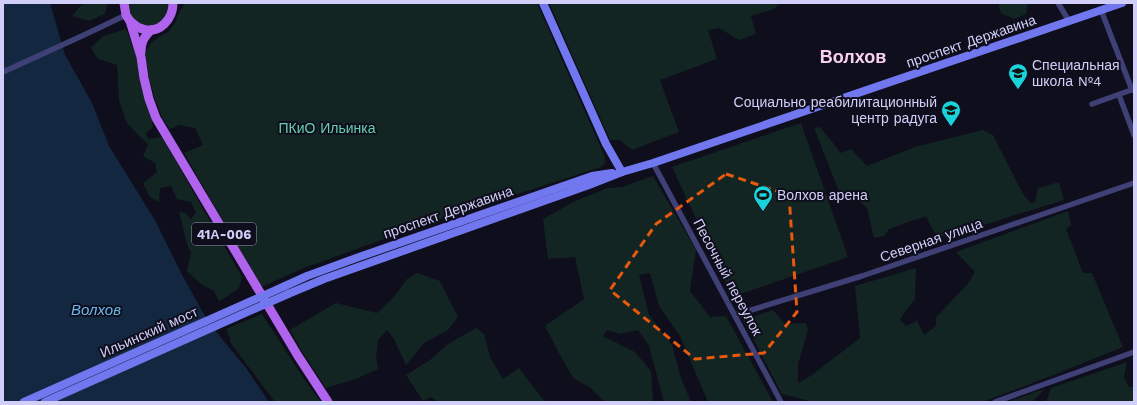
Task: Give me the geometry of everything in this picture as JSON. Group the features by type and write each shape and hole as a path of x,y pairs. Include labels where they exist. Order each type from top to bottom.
{"main road":[{"name":"41А-006","path":"124,3 124,9 141,56 149,99 156,118 298,356 328,402"},
{"path":"543,3 606,144 622,172"},
{"name":"проспект Державина","path":"288,294 324,279 589,186 622,172 653,163 1122,3"},
{"path":"128,18 136,26 143,29 151,30 159,28 165,24 170,17 175,5"},
{"path":"141,56 141,44 151,30"},
{"name":"проспект Державина","path":"285,286 307,276 359,257 592,176 622,172"},
{"name":"Ильинский мост","path":"24,402 285,286"},
{"name":"Ильинский мост","path":"44,402 288,294"}],"street":[{"path":"1058,3 1069,21"},
{"path":"1092,104 1133,89 1101,10"},
{"path":"3,72 128,18"},
{"path":"1119,95 1134,135"},
{"name":"Песочный переулок","path":"653,163 782,402"},
{"name":"Северная улица","path":"735,315 862,276 1134,183"},
{"path":"995,402 1134,352"}],"highlighted area":[{"path":"726,174 789,195 797,312 764,353 695,359 610,290 656,224"}],"green space":[{"path":"83,3 108,3 105,14 89,21 72,16"},
{"path":"129,3 170,4 167,14 159,24 147,26 136,21 132,16 129,10"},
{"name":"ПКиО Ильинка","path":"185,3 537,3 604,155 605,163 601,167 422,225 304,268 261,287 184,153 203,145 195,128 179,125 170,129 162,117 149,78 145,53 151,43 168,32 175,23"},
{"path":"549,3 780,3 774,9 751,16 756,34 739,40 719,28 708,30 717,59 660,80 679,132 632,150 620,140 610,140"},
{"path":"998,3 1028,3 1026,14 1014,19 1001,13"},
{"path":"126,29 136,55 142,88 153,127 146,133 148,139 162,137 242,277 239,288 219,301 214,291 201,284 187,271 191,253 187,244 179,212 185,213 191,219 196,212 191,202 177,199 171,186 160,188 159,202 150,197 143,183 157,172 155,163 143,156 148,144 127,123 119,101 117,65 98,59 91,48 103,36"},
{"name":"Волхов арена","path":"801,123 848,257 732,297 672,167"},
{"path":"820,127 841,153 851,149 867,166 915,147 983,130 993,135 1023,194 1031,203 1035,202 1038,188 1059,182 1064,200 945,237 934,232 926,216 889,229 884,236 874,238 867,208 853,196 838,189 814,128"},
{"path":"653,176 696,250 690,291 710,317 726,316 773,402 708,402 680,336 659,306 650,273 639,275 649,315 672,345 681,378 691,402 664,402 649,346 638,330 620,334 607,330 603,336 635,352 651,371 653,402 605,402 591,388 573,378 560,355 545,326 584,299 575,257 548,259 543,219 575,201 608,188 622,187"},
{"path":"1068,211 1071,225 1066,229 1083,273 1092,273 1123,347 982,402 811,402 782,394 743,320 773,310 785,324 806,323 808,330 798,364 798,383 812,375 860,338 855,286 916,268 915,299 900,320 906,326 917,321 924,335 936,326 936,317 967,285 975,272 956,252"},
{"path":"417,273 440,281 458,317 448,330 424,343 406,365 394,339 387,330 378,340 376,357 378,369 358,378 326,388 301,350 290,330 336,303 377,313 394,297 407,279"},
{"path":"262,314 306,382 321,402 275,402 230,342 230,337 226,329"},
{"path":"476,328 484,334 490,357 503,379 519,368 541,397 547,402 435,402 436,400 431,397 423,401 406,375 430,360 448,344"},
{"path":"1127,362 1124,377 1129,387 1134,387 1134,402 1046,402 1051,388"},
{"path":"1044,390 1032,402 1008,402 1038,391"}],"water":[{"name":"Волхов","path":"3,3 50,3 65,55 92,103 109,146 156,222 203,313 246,368 269,402 3,402"}],"place":[{"name":"Специальная школа №4","path":"1018,90"},
{"name":"Социально реабилитационный центр радуга","path":"951,127"},
{"name":"Волхов арена","path":"763,212"}],"district":[{"name":"Волхов","path":"853,56"}]}
